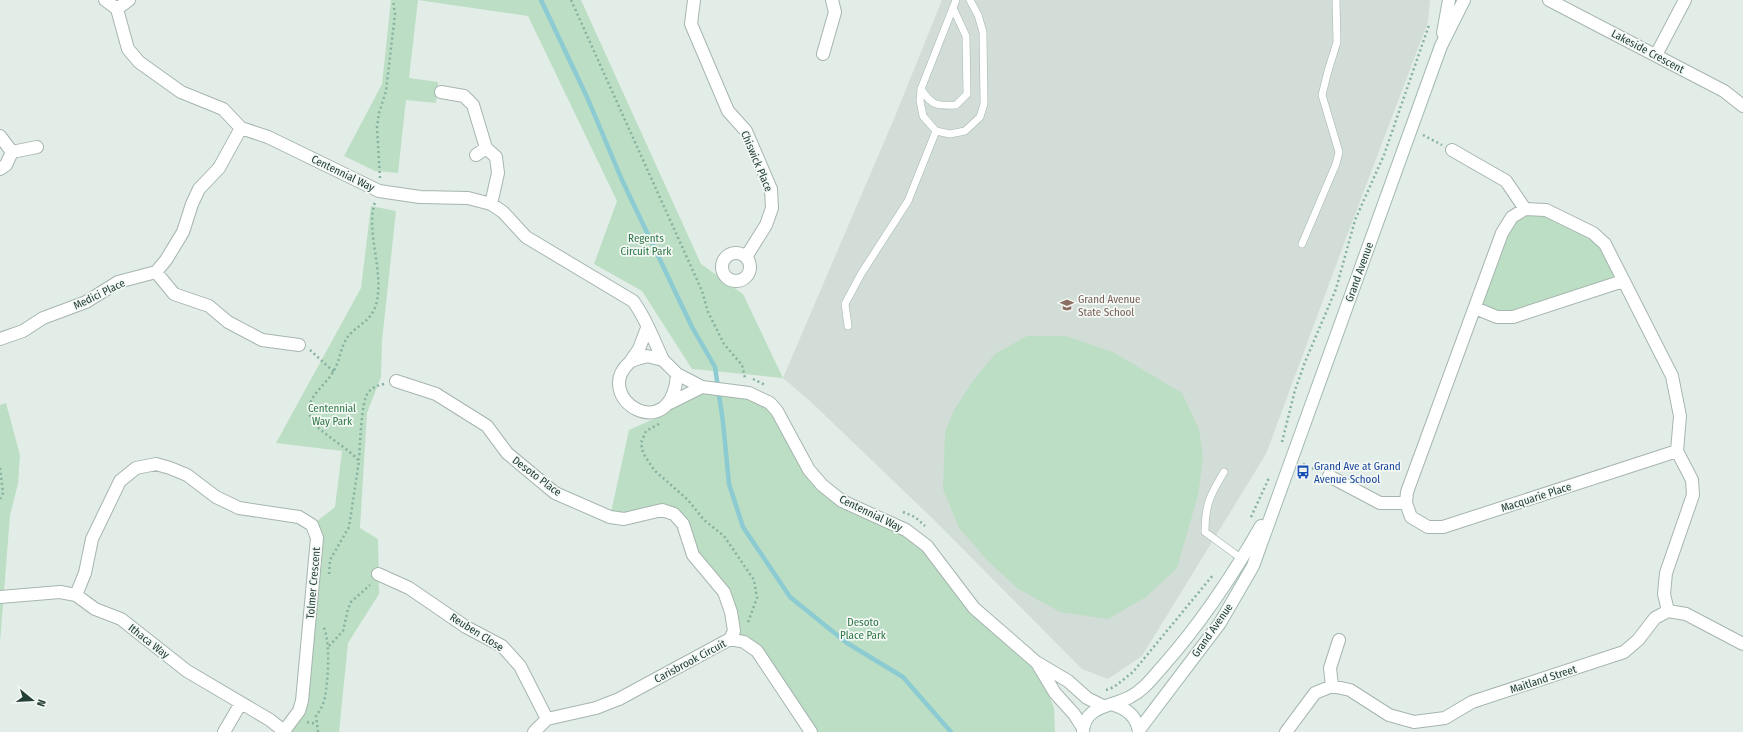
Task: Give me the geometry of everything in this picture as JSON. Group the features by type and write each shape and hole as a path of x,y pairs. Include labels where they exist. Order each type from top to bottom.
{"street":[{"path":"105,0 117,9 129,0"},
{"name":"Chiswick Place","path":"694,0 691,24 728,111 746,131 771,189 772,208 766,225 746,257"},
{"path":"823,54 835,12 832,0"},
{"name":"Grand Avenue","path":"1441,46 1449,0"},
{"name":"Grand Avenue","path":"1139,731 1220,623 1253,566 1441,46 1464,0"},
{"name":"Lakeside Crescent","path":"1549,0 1724,92 1743,106"},
{"path":"1656,55 1685,0"},
{"name":"Centennial Way","path":"117,9 128,49 139,62 181,92 223,109 241,128 268,137 379,191 420,197 468,198 491,204 503,212 526,237 633,301 642,313 647,328 663,360 677,374 707,387 737,390 749,393 770,402 777,411 809,470 822,484 842,501 906,530 927,546 974,608 1036,662 1068,681 1087,698 1108,705"},
{"path":"441,92 464,96 473,105 481,152 496,157 498,173 491,204"},
{"path":"241,128 219,168 199,189 192,204 183,232 166,260 156,272 174,294 209,306 228,322 262,340 299,345"},
{"path":"0,136 12,152"},
{"path":"12,152 37,147"},
{"path":"1452,150 1506,181 1525,209"},
{"path":"0,169 6,165 12,152"},
{"path":"1329,476 1380,504 1406,503 1410,485 1502,233 1512,217 1525,209 1546,210 1594,233 1605,244 1672,376 1680,416 1677,451 1692,480 1693,495 1666,573 1664,594 1668,611 1686,614 1743,644"},
{"name":"Medici Place","path":"0,339 23,331 43,318 86,302 118,282 156,272"},
{"path":"1475,308 1497,317 1513,317 1623,281"},
{"name":"Centennial Way","path":"647,328 639,349 621,375 619,388 626,403 641,412 657,412 670,402 707,387"},
{"path":"630,362 647,356 663,360"},
{"path":"670,402 676,388 677,374"},
{"name":"Desoto Place","path":"396,382 436,394 486,426 507,453 555,492 610,517 624,519 662,510 674,514 683,524 693,555 724,592 731,612 734,630 730,639"},
{"name":"Macquarie Place","path":"1406,503 1411,517 1428,527 1443,527 1677,451"},
{"name":"Tolmer Crescent","path":"76,595 85,573 92,539 120,481 136,468 156,464 170,468 187,475 216,497 240,508 299,517 312,526 317,538 302,701 299,711 284,732"},
{"name":"Grand Avenue","path":"1083,730 1090,714 1108,705 1131,697 1144,687 1176,652 1213,604 1242,559 1277,498"},
{"name":"Reuben Close","path":"378,574 409,588 466,627 502,646 520,666 547,719"},
{"path":"0,597 60,592 76,595"},
{"name":"Ithaca Way","path":"76,595 94,609 121,619 187,671 270,720 284,732"},
{"name":"Maitland Street","path":"1332,686 1350,690 1389,715 1414,722 1445,718 1472,702 1624,652 1638,640 1655,618 1668,611"},
{"name":"Carisbrook Circuit","path":"547,719 596,708 619,699 730,639 744,642 757,651 811,732"},
{"path":"1286,732 1315,693 1332,686 1330,668 1339,640"},
{"name":"Centennial Way","path":"1036,662 1055,693 1074,714 1083,730"},
{"path":"224,732 242,703"},
{"name":"Grand Avenue","path":"1108,705 1123,707 1131,713 1136,720 1139,731"},
{"path":"534,732 547,719"}],"lane":[{"path":"956,0 921,89 920,101 923,116 936,131 950,134 965,131 980,117 984,104 983,32 978,15 970,0"},
{"path":"1302,244 1336,164 1339,152 1322,95 1337,42 1336,0"},
{"path":"921,89 929,101 941,106 956,105 967,94 966,36 953,8"},
{"path":"848,326 845,304 861,274 908,201 936,131"},
{"path":"1224,472 1212,492 1205,512 1205,532 1242,559"}],"path":[{"path":"359,461 314,423 310,413 310,402 317,391 334,372 346,339 369,319 376,304 378,283 373,221 374,206 379,191 381,173 377,127 379,113 386,91 395,14 394,0"},
{"path":"570,0 702,291 708,312 724,344 742,365 745,378 739,378"},
{"path":"1282,444 1304,362 1336,289 1355,220 1384,155 1431,21"},
{"path":"1411,127 1452,150"},
{"path":"299,345 311,351 334,372"},
{"path":"328,582 330,560 349,527 359,461 364,403 367,394 374,387 396,382"},
{"path":"661,423 646,432 641,442 643,453 654,470 688,500 704,520 724,536 754,580 757,598 746,628 744,642"},
{"path":"1292,459 1329,476"},
{"path":"0,468 3,493 0,499"},
{"path":"1250,519 1271,473"},
{"path":"1087,698 1096,690 1106,690 1114,687 1133,672 1216,572"},
{"path":"328,647 343,632 351,602 365,591 378,574"},
{"path":"318,732 316,716 325,697 328,647 327,633 323,626 324,619"}],"shaded area":[{"name":"Grand Avenue State School","path":"942,0 1430,0 1428,22 1266,454 1142,656 1108,679 1082,669 932,518 810,401 783,378 896,114"}],"green space":[{"path":"391,0 418,0 409,78 438,82 436,103 406,100 398,173 375,171 344,156 382,84"},
{"name":"Regents Circuit Park","path":"418,0 581,0 701,264 743,294 783,378 692,369 642,291 594,264 617,201 528,16"},
{"name":"Centennial Way Park","path":"371,206 396,211 382,341 381,377 367,413 360,528 378,539 379,594 348,643 339,732 284,732 302,701 312,525 335,507 342,451 276,443 361,288"},
{"path":"1525,209 1593,233 1623,281 1513,317 1475,308 1502,233"},
{"path":"1027,336 1066,336 1113,352 1182,393 1199,429 1203,458 1198,495 1177,568 1146,597 1108,619 1060,612 1017,588 988,561 959,528 943,489 945,432 954,410 972,382 995,354"},
{"name":"Desoto Place Park","path":"702,387 760,397 822,485 906,530 974,608 1036,662 1054,708 1055,732 811,732 757,651 730,639 731,612 674,514 610,517 629,430 658,417 670,403"},
{"path":"6,403 20,455 18,484 10,515 0,643 0,405"}],"waterway":[{"path":"541,0 587,97 622,180 692,327 715,367 723,422 729,484 743,527 790,597 847,643 903,677 951,732"}],"place":[{"name":"Grand Avenue State School","path":"1067,305"},
{"name":"Grand Ave at Grand Avenue School","path":"1303,472"}]}
